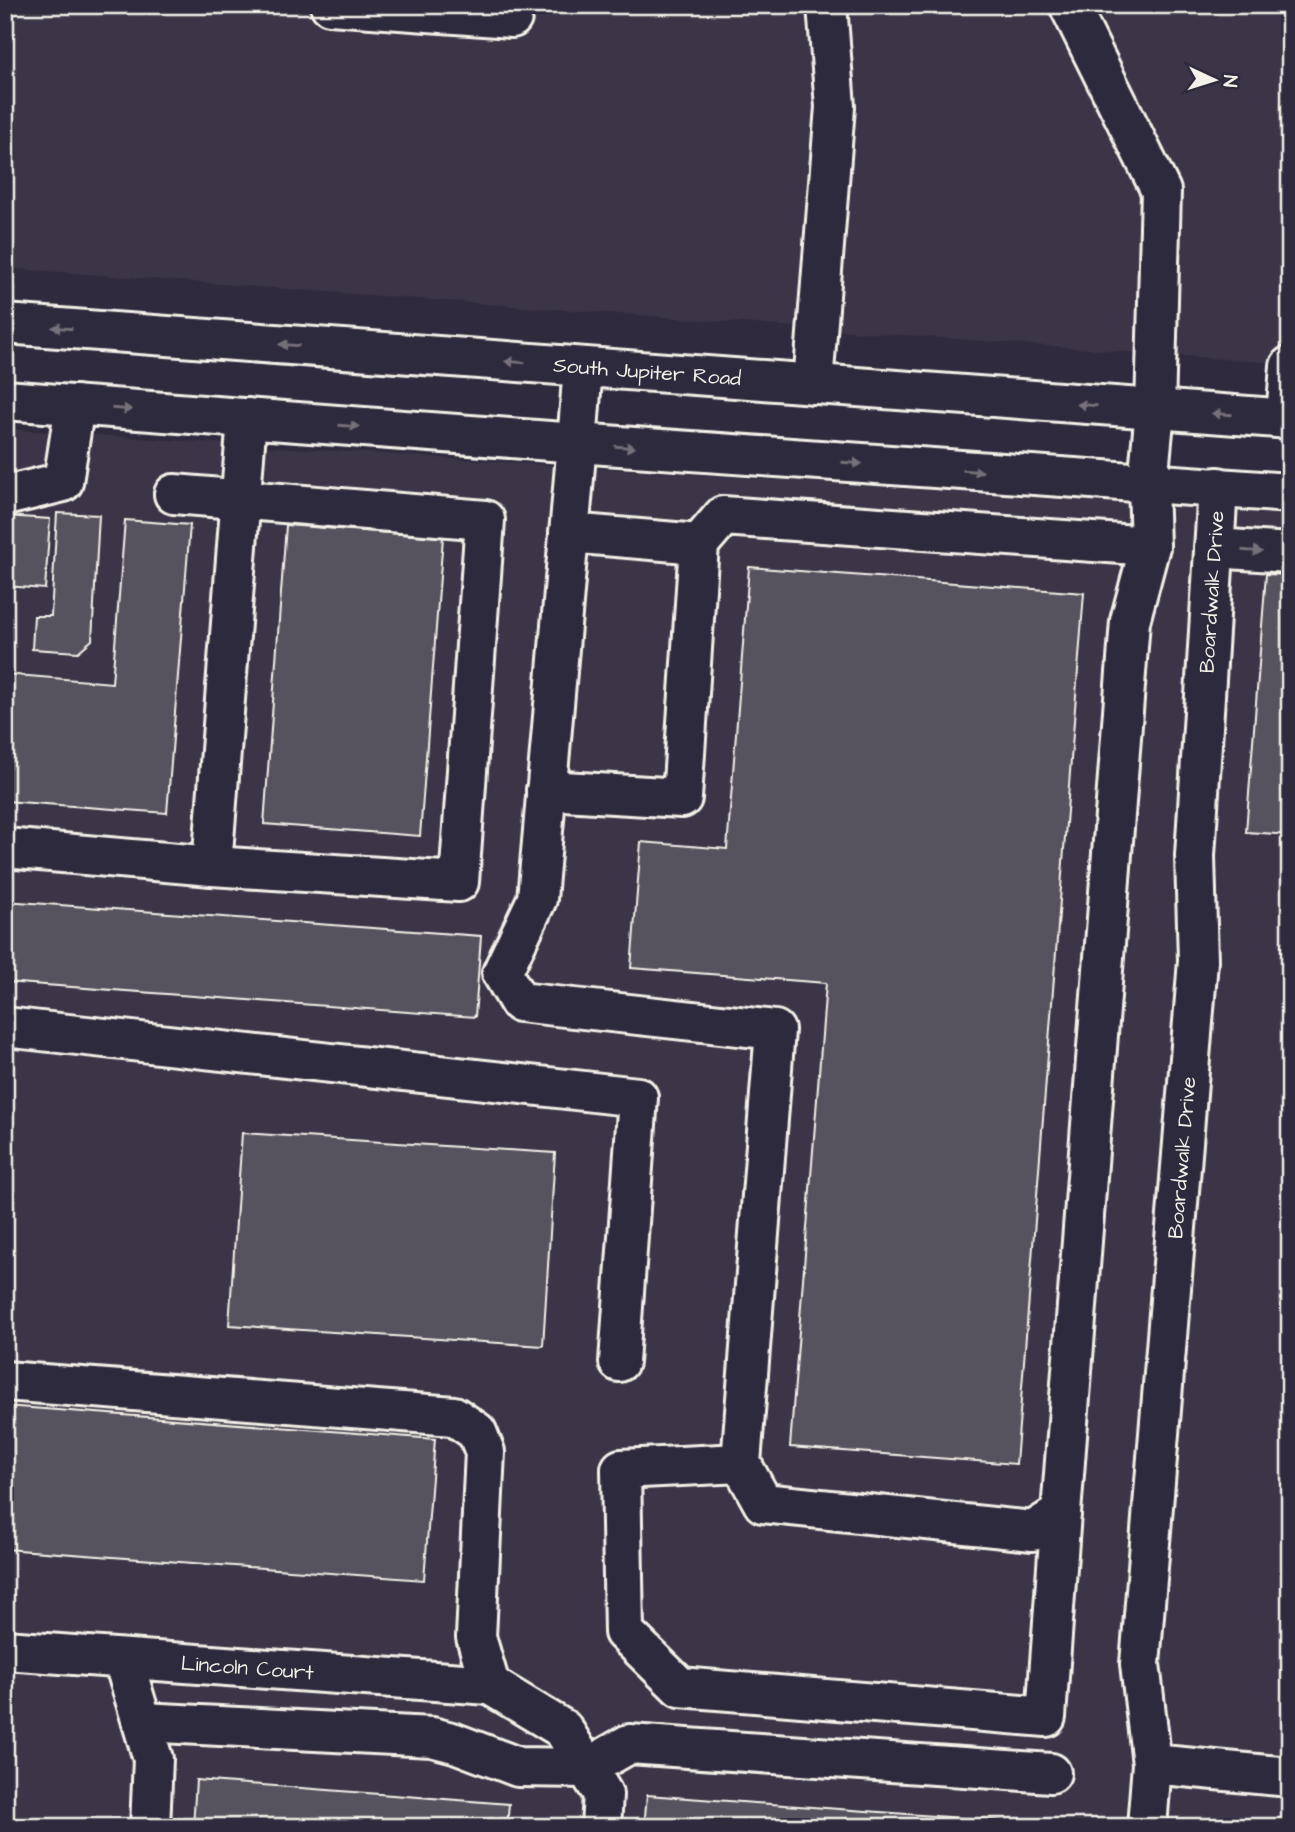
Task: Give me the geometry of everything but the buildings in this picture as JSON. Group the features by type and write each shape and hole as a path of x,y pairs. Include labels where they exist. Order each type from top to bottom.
{"main road":[{"path":"330,5 512,18"},
{"path":"814,384 835,107 827,5"},
{"path":"741,1463 621,1469 624,1632 680,1687 1046,1717 1129,621 1150,546 1148,483 1155,410 1161,191 1069,5"},
{"name":"South Jupiter Road","path":"5,324 1288,419"},
{"path":"1288,419 1290,366"},
{"path":"583,367 537,899 502,973 519,1002 775,1030 741,1463 763,1503 1034,1531 1062,1513"},
{"path":"5,400 1290,492"},
{"path":"5,496 63,482 75,405"},
{"path":"212,866 247,418"},
{"name":"Boardwalk Drive","path":"1147,1827 1152,1764 1140,1664 1198,961 1195,856 1217,487"},
{"path":"5,848 212,866 459,882 485,520 174,494"},
{"path":"546,790 681,798 699,544 723,516 1150,546"},
{"path":"569,533 699,544"},
{"path":"1214,548 1290,553"},
{"path":"5,1027 638,1097 619,1362"},
{"path":"5,1381 454,1416 477,1433 485,1452 477,1637 490,1685 564,1729 603,1794 601,1827"},
{"name":"Lincoln Court","path":"5,1650 490,1685"},
{"path":"123,1659 153,1759 150,1827"},
{"path":"142,1722 432,1737 455,1743 518,1768 587,1768 629,1744 1051,1773"},
{"path":"1152,1764 1290,1777"}],"shaded area":[{"path":"5,5 1290,5 1290,364 5,268"},
{"path":"5,429 1290,514 1290,1827 5,1827"}]}
